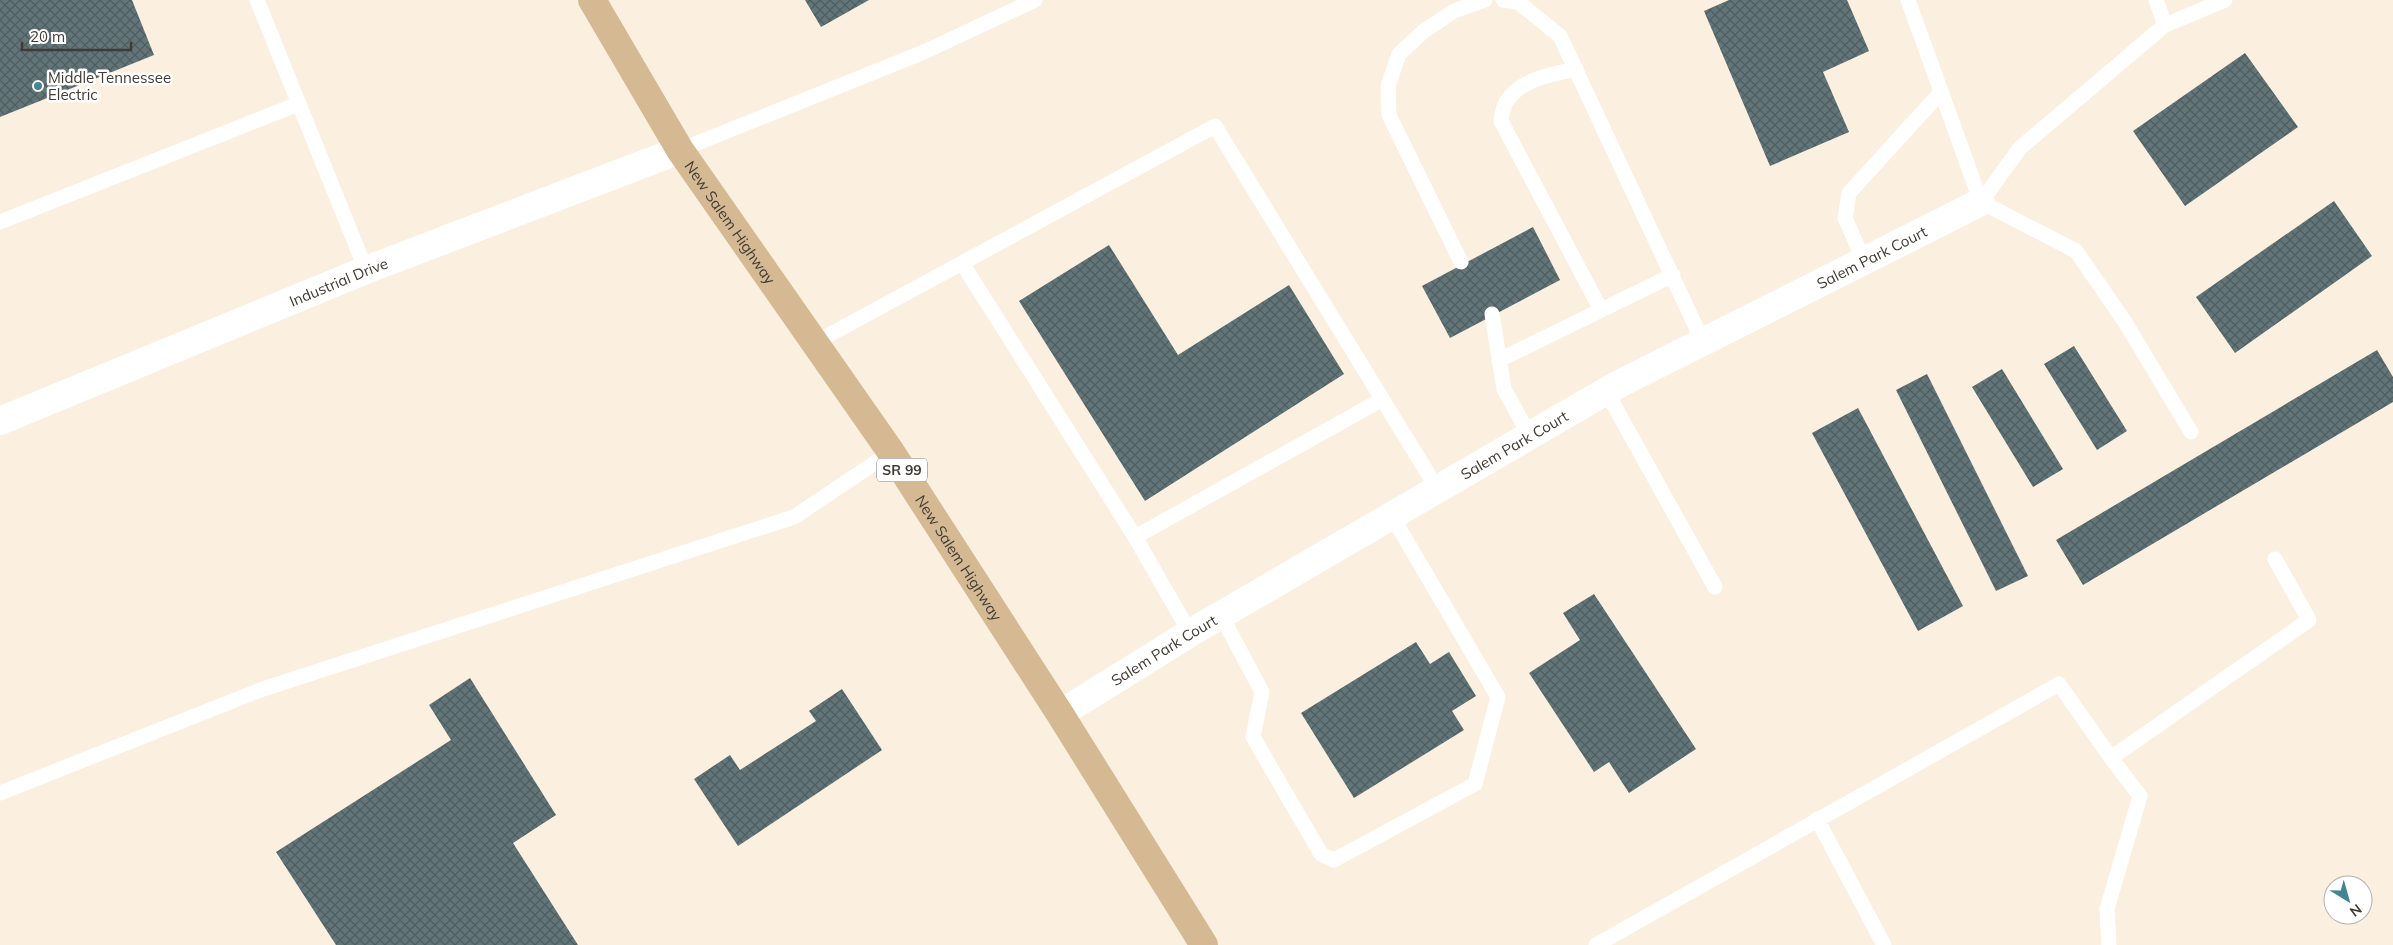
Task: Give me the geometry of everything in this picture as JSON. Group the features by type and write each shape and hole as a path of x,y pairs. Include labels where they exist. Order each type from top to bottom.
{"main road":[{"name":"New Salem Highway","path":"592,0 680,150 891,452 1060,714 1204,945"}],"street":[{"name":"Industrial Drive","path":"0,422 366,270 680,150"},
{"name":"Salem Park Court","path":"1060,714 1190,632 1606,391 1981,202"}],"lane":[{"path":"256,0 366,270"},
{"path":"680,150 924,52 1035,0"},
{"path":"1461,262 1389,115 1388,86 1399,54 1424,31 1454,11 1485,0"},
{"path":"1503,0 1518,2 1560,36 1703,342"},
{"path":"1908,0 1981,202 2076,251 2125,322 2191,432"},
{"path":"2156,0 2165,25"},
{"path":"1981,202 2020,148 2165,25 2225,0"},
{"path":"1576,68 1543,77 1519,88 1506,102 1501,121 1601,310"},
{"path":"1864,261 1846,218 1849,194 1940,92"},
{"path":"0,222 298,104"},
{"path":"814,342 1215,126 1381,400 1438,490"},
{"path":"962,263 1135,536 1190,632"},
{"path":"1499,360 1673,275"},
{"path":"1492,314 1504,389 1530,436"},
{"path":"1606,391 1715,587"},
{"path":"1135,536 1381,400"},
{"path":"0,793 263,689 794,517 891,452"},
{"path":"1221,615 1262,692 1253,737 1321,854 1334,860 1475,784 1498,697 1392,516"},
{"path":"2111,758 2309,620 2275,559"},
{"path":"1596,945 2059,684 2140,796 2107,909 2109,945"},
{"path":"1817,819 1884,945"}],"building":[{"name":"Middle Tennessee Electric","path":"0,0 132,0 154,55 0,117"},
{"path":"805,0 869,0 821,27"},
{"path":"1729,0 1847,0 1869,51 1823,72 1849,132 1770,166 1704,11"},
{"path":"2245,53 2298,127 2185,206 2133,131"},
{"path":"2334,201 2372,256 2235,353 2196,297"},
{"path":"1533,227 1560,280 1450,338 1422,286"},
{"path":"1109,245 1178,355 1289,285 1344,374 1145,501 1019,301"},
{"path":"2074,346 2127,431 2097,450 2044,364"},
{"path":"2377,350 2393,377 2393,402 2083,585 2056,540"},
{"path":"2002,369 2063,469 2033,487 1972,387"},
{"path":"1927,374 2028,576 1996,591 1896,390"},
{"path":"1858,408 1963,606 1918,631 1812,433"},
{"path":"1594,594 1696,749 1629,793 1609,762 1594,772 1529,673 1580,640 1563,613"},
{"path":"1416,642 1430,664 1449,652 1476,696 1452,711 1464,730 1354,798 1301,713"},
{"path":"470,678 556,815 513,843 578,945 336,945 276,852 451,740 429,705"},
{"path":"842,689 882,750 738,846 694,779 730,755 740,770 816,721 809,711"}],"place":[{"name":"Middle Tennessee Electric","path":"38,86"}]}
